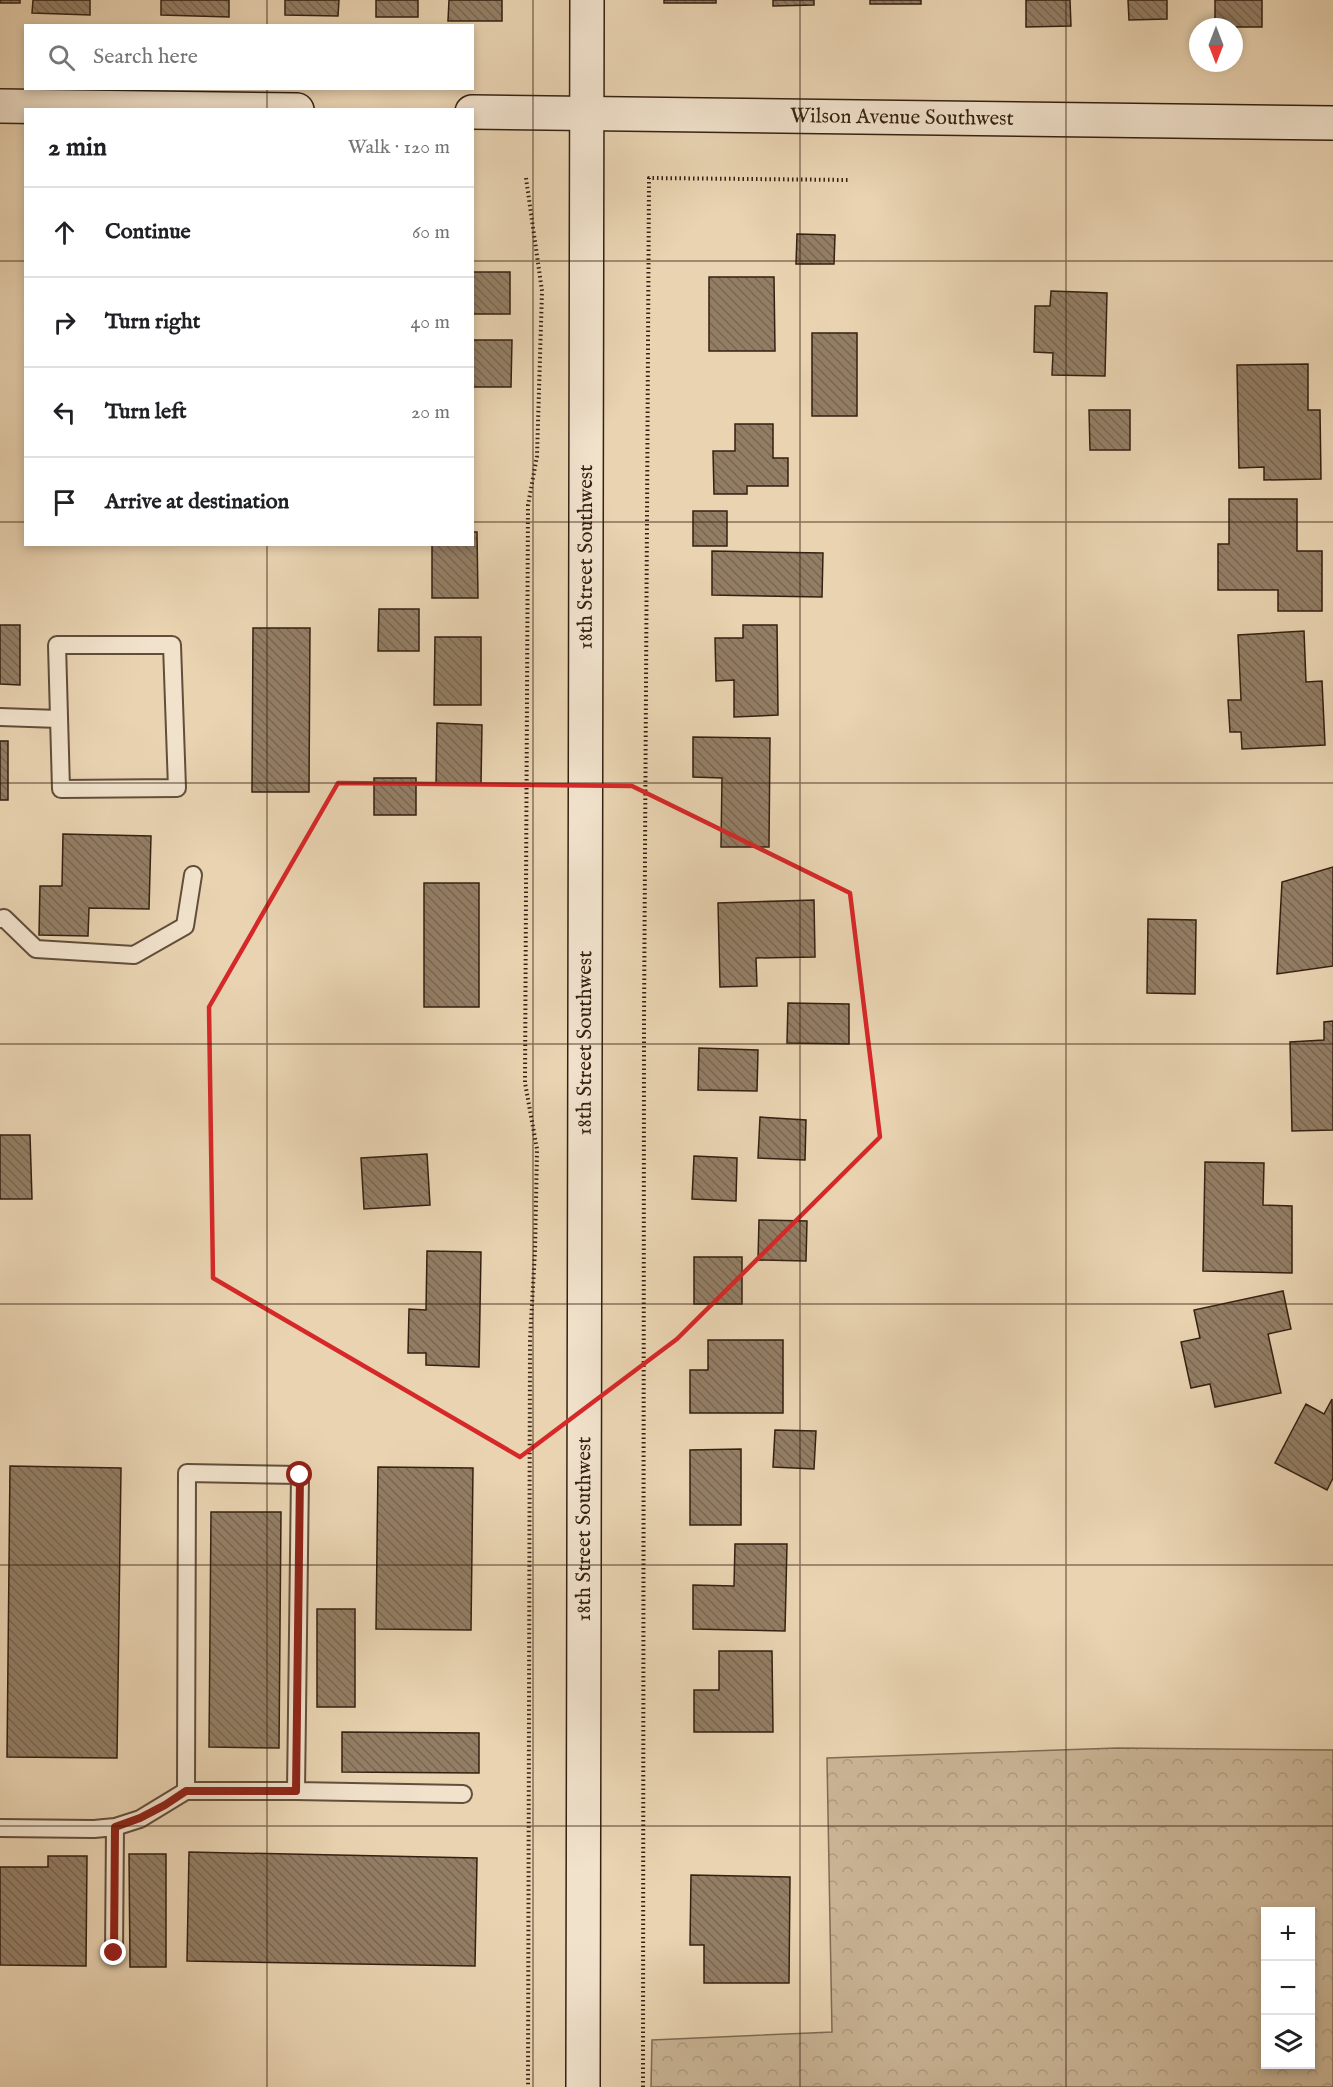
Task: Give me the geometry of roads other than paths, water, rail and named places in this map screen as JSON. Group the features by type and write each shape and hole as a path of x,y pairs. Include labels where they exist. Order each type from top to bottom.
{"street":[{"name":"18th Street Southwest","path":"583,2087 586,0"},
{"path":"0,106 148,108"},
{"name":"Wilson Avenue Southwest","path":"474,112 1333,123"}],"lane":[{"path":"57,645 172,645 177,788 62,789 59,719 57,645"},
{"path":"0,717 59,719"},
{"path":"0,919 4,918 36,949 134,955 186,926 193,875"},
{"path":"186,1791 187,1473 300,1475 296,1791"},
{"path":"0,1828 94,1829 115,1827 140,1818 186,1791 463,1794"},
{"path":"114,1953 115,1827"}]}
